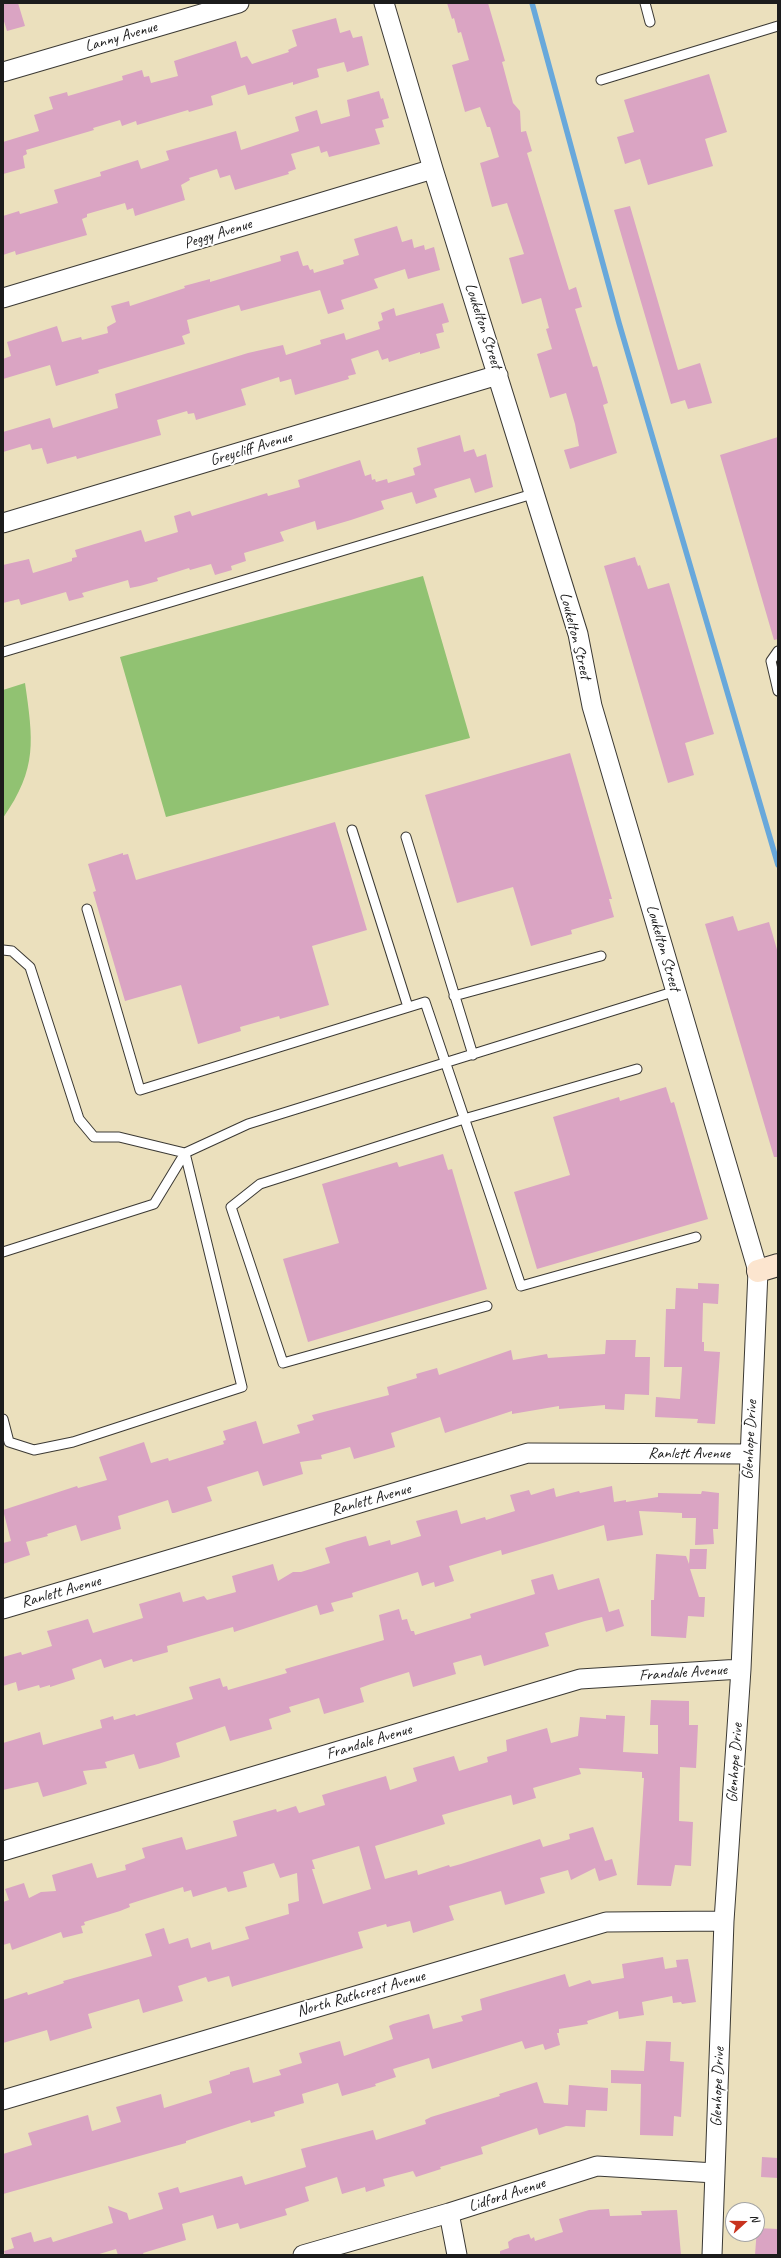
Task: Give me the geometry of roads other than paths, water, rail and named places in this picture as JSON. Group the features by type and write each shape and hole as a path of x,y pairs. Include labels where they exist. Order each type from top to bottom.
{"street":[{"name":"Lanny Avenue","path":"3,72 239,3"},
{"name":"Loukelton Street","path":"384,3 433,169 536,493 578,634 592,706 676,991 768,1268"},
{"name":"Peggy Avenue","path":"3,298 433,169"},
{"name":"Greycliff Avenue","path":"3,523 498,375"},
{"name":"Glenhope Drive","path":"712,2255 724,1921 741,1669 749,1454 768,1268"},
{"name":"Ranlett Avenue","path":"3,1609 528,1453 749,1454"},
{"name":"Frandale Avenue","path":"3,1851 580,1679 741,1669"},
{"name":"North Ruthcrest Avenue","path":"3,2100 606,1922 724,1921"},
{"name":"Lidford Avenue","path":"303,2255 449,2213 597,2166 715,2173"},
{"path":"449,2213 458,2255"}],"lane":[{"path":"645,3 650,22"},
{"path":"601,80 778,26"},
{"path":"3,652 536,493"},
{"path":"778,651 771,661 778,691"},
{"path":"352,830 408,1007"},
{"path":"406,837 473,1055"},
{"path":"87,908 140,1090 425,1002 521,1286 696,1237"},
{"path":"3,950 12,951 30,967 79,1119 94,1137 119,1137 184,1153"},
{"path":"454,996 601,956"},
{"path":"3,1252 154,1204 184,1153 248,1124 446,1064 676,991"},
{"path":"487,1306 283,1363 232,1207 260,1184 464,1119 637,1069"},
{"path":"3,1419 9,1442 34,1450 73,1442 242,1387 184,1153"}],"waterway":[{"path":"532,3 619,323 778,865"}]}
